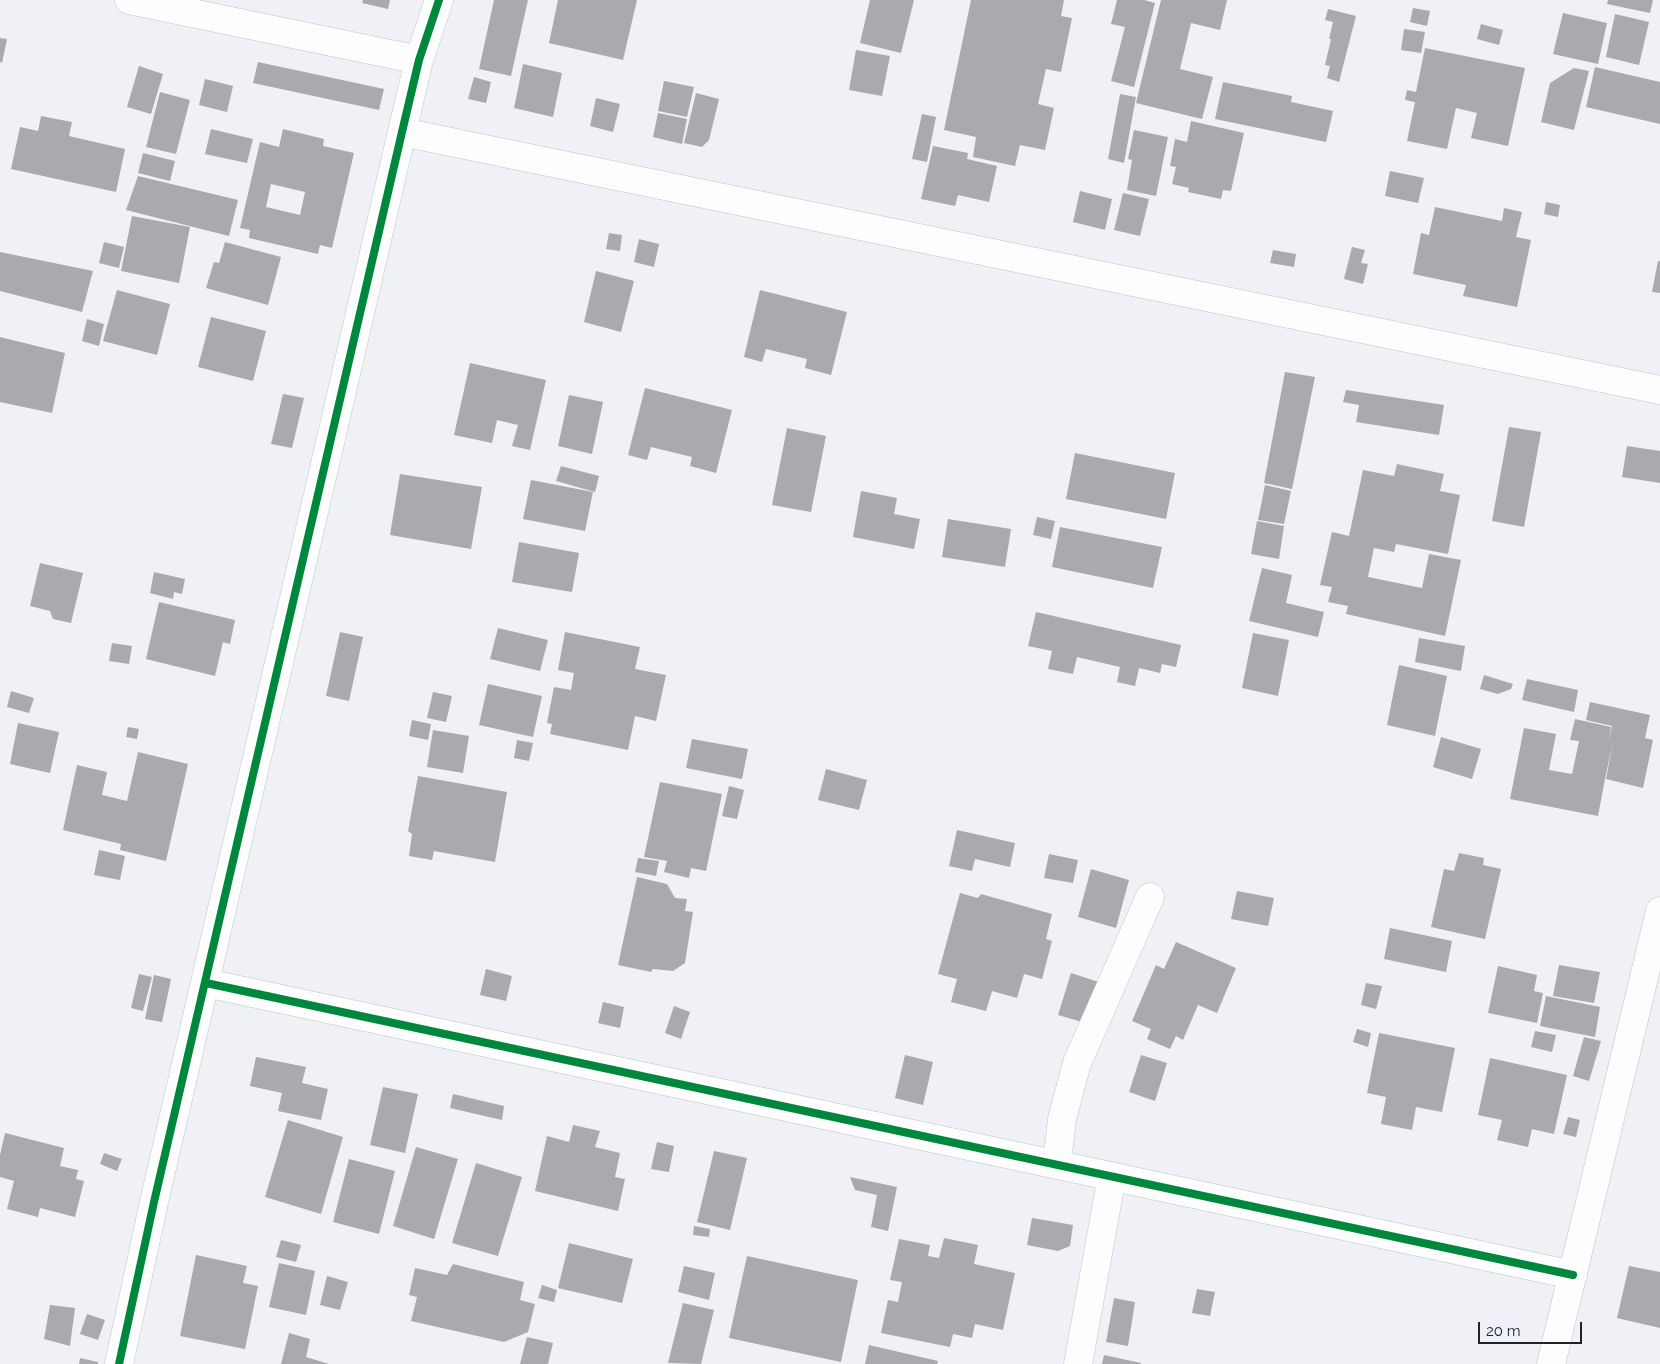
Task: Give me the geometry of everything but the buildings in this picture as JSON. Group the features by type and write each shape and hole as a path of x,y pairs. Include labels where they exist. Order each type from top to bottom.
{"street":[{"path":"128,0 420,60"},
{"path":"119,1364 154,1202 402,132 420,60 439,0"},
{"path":"402,132 1660,390"},
{"path":"1057,1164 1062,1120 1077,1063 1150,897"},
{"path":"1551,1364 1659,919"},
{"path":"206,983 1573,1274"},
{"path":"1078,1364 1112,1176"}],"cycle path":[{"path":"119,1364 154,1202 402,132 419,60 439,0"},
{"path":"206,983 1573,1275"}]}
